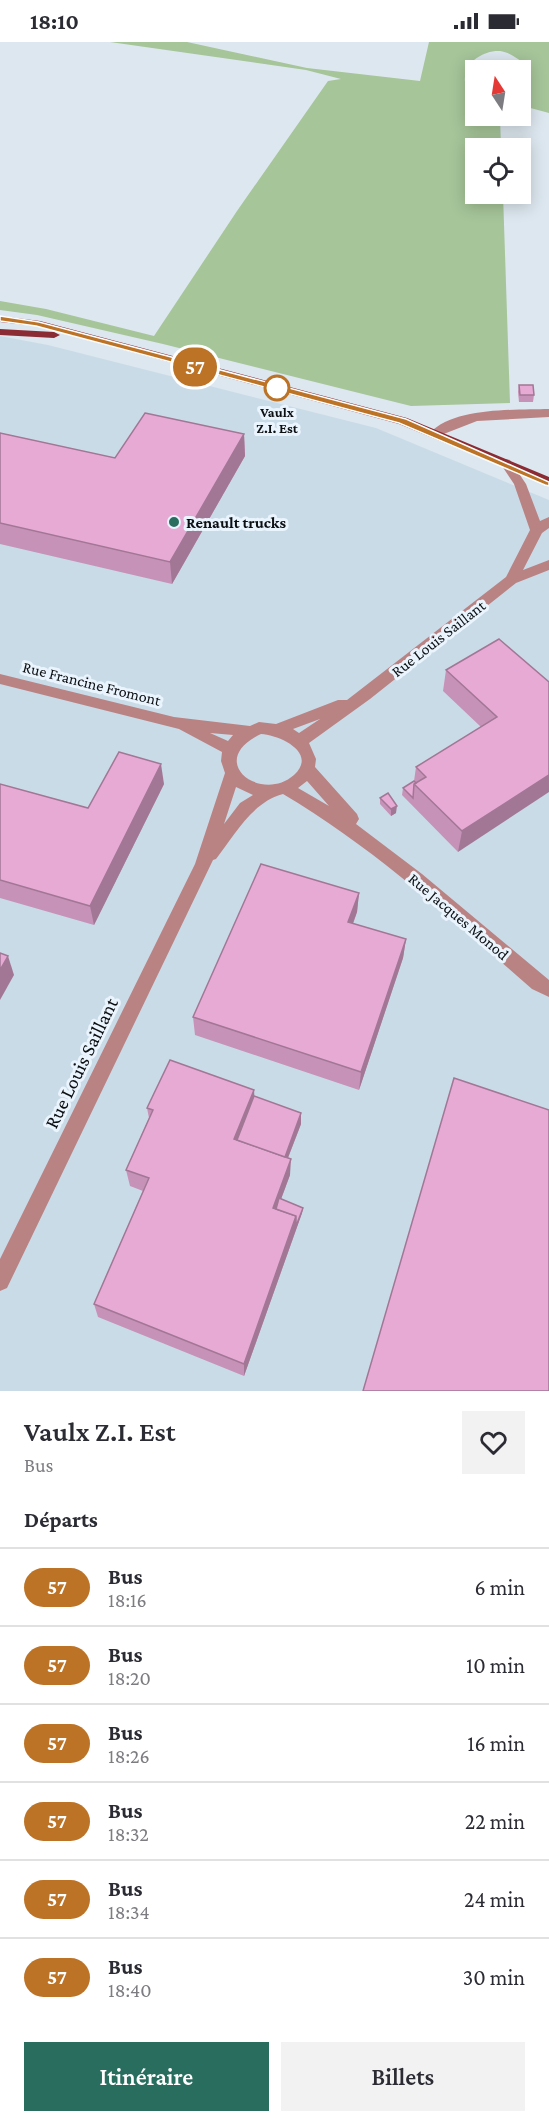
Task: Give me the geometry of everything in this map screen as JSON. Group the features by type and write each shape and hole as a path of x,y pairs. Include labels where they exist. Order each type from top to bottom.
{"main road":[{"path":"0,319 36,323 403,421 549,482"},
{"path":"0,332 84,337"}],"street":[{"path":"436,433 450,424 474,416 549,413"},
{"path":"506,463 520,484 537,530"},
{"name":"Rue Louis Saillant","path":"511,580 537,530 549,521"},
{"name":"Rue Louis Saillant","path":"300,741 365,695 511,580 549,565"},
{"name":"Rue Francine Fromont","path":"0,679 174,723 249,731"},
{"name":"Rue Louis Saillant","path":"278,729 365,695"},
{"name":"Rue Francine Fromont","path":"174,723 230,748"},
{"path":"259,728 278,729 300,741 308,758 302,776 279,789 248,787 232,774 228,766 230,748 241,735 249,731 259,728"},
{"name":"Rue Jacques Monod","path":"306,767 316,782 371,842"},
{"name":"Rue Louis Saillant","path":"0,1281 203,864 232,774"},
{"name":"Rue Louis Saillant","path":"203,864 246,808 279,789"},
{"name":"Rue Jacques Monod","path":"279,789 325,810 371,842 538,983 549,989"}],"shaded area":[{"path":"0,336 48,345 376,428 549,500 549,1391 0,1391"}],"green space":[{"path":"110,42 187,42 307,68 420,81 429,42 549,42 549,113 531,108 531,60 519,60 509,54 494,51 474,60 465,60 465,126 500,126 501,138 465,138 465,204 503,204 510,403 411,406 163,344 37,315 0,310 0,301 46,309 154,336 237,211 328,81 341,79 306,70"}],"building":[{"path":"519,385 533,385 534,395 520,395"},
{"path":"145,413 244,434 170,562 0,523 0,433 115,458"},
{"path":"499,639 549,682 549,775 462,831 414,784 426,777 416,767 497,717 446,670"},
{"path":"119,752 161,764 90,906 0,880 0,784 88,808"},
{"path":"414,781 416,783 413,798 403,788"},
{"path":"388,793 397,806 391,809 380,798"},
{"path":"261,864 359,893 348,922 406,939 361,1072 193,1017"},
{"path":"0,953 8,956 0,970"},
{"path":"170,1060 254,1090 234,1139 291,1159 273,1208 296,1216 244,1364 94,1304 149,1178 126,1170 153,1110 147,1108"},
{"path":"454,1078 549,1110 549,1391 363,1391"},
{"path":"254,1096 301,1113 285,1157 237,1140"},
{"path":"279,1198 303,1208 296,1226 296,1216 276,1209"}],"bus line":[{"name":"57","path":"0,319 36,323 403,421 549,482"}],"place":[{"name":"Vaulx Z.I. Est","path":"277,388"},
{"name":"Renault trucks","path":"174,522"}]}
